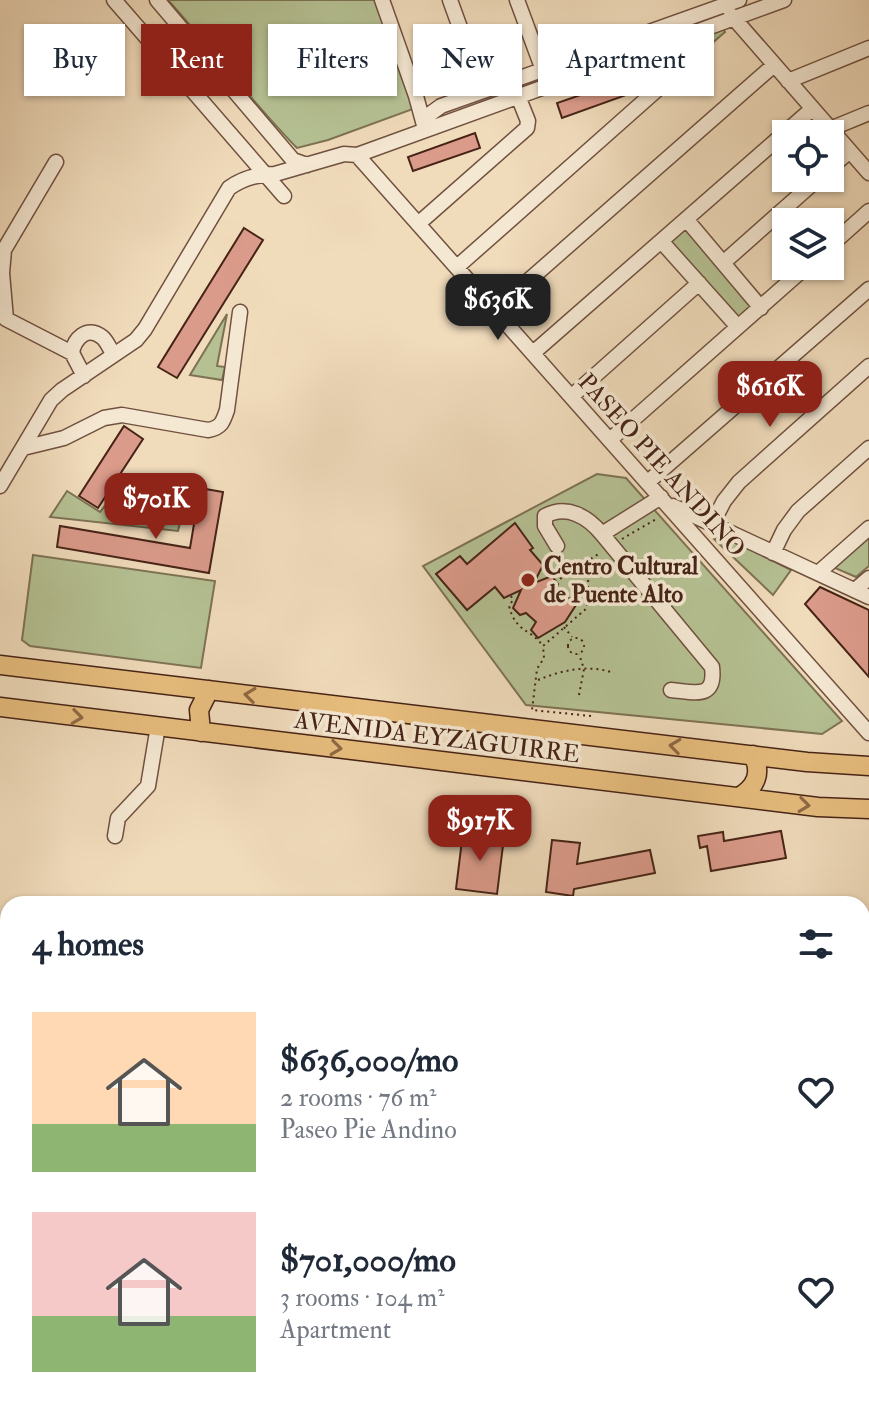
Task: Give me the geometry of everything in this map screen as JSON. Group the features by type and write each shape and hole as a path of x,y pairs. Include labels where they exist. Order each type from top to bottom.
{"main road":[{"name":"AVENIDA EYZAGUIRRE","path":"0,665 753,755 869,766"},
{"path":"201,732 199,710 209,690"},
{"name":"AVENIDA EYZAGUIRRE","path":"0,707 818,807 869,809"},
{"path":"739,797 751,789 757,776 753,755"}],"street":[{"path":"114,0 284,196"},
{"path":"157,0 293,160 307,165"},
{"path":"382,0 425,129"},
{"path":"450,0 459,24"},
{"path":"517,0 538,57"},
{"path":"714,27 784,0"},
{"path":"669,24 729,2 734,20 822,120"},
{"path":"788,81 869,48"},
{"path":"495,310 774,65"},
{"path":"425,129 434,111 471,96"},
{"path":"0,486 51,400 136,340 145,329 229,188 239,181 265,174 275,174 344,154 357,155 518,96 528,121 527,128 418,224"},
{"path":"457,267 650,96"},
{"path":"533,353 812,109"},
{"path":"844,123 869,113"},
{"path":"844,144 869,173"},
{"path":"844,156 850,151"},
{"name":"PASEO PIE ANDINO","path":"357,155 869,733"},
{"path":"56,162 4,250 2,273 6,319 72,353 84,376"},
{"path":"723,263 803,192"},
{"path":"844,233 869,211"},
{"path":"686,219 761,308"},
{"path":"661,241 738,327"},
{"path":"611,439 792,280"},
{"path":"572,396 699,283"},
{"path":"648,482 869,289"},
{"path":"23,448 64,438 104,418 122,415 208,430 218,428 227,410 240,312"},
{"path":"72,353 75,341 90,333 102,337 113,354"},
{"path":"712,524 739,482 869,366"},
{"path":"773,553 798,511 869,448"},
{"path":"606,540 667,503 862,594 869,578"},
{"path":"557,546 545,526 545,516 553,512 569,512 590,519 712,667 714,679 709,689 702,693 671,690"},
{"path":"818,573 869,528"},
{"path":"115,836 118,818 148,786 158,726"}],"path":[{"path":"560,579 589,560 606,540 667,503"},
{"path":"543,646 587,608 589,560"},
{"path":"511,596 513,600 509,606 512,616 521,629 543,646 544,658 537,669 532,710 591,716"},
{"path":"564,627 573,638"},
{"path":"579,654 568,649 569,641 573,638 579,638 584,644 579,654 584,669 579,695"},
{"path":"536,681 553,674 584,669 614,673"}],"green space":[{"path":"168,0 376,0 384,24 268,24 268,96 397,96 397,62 413,109 297,148 250,96 252,24 189,24"},
{"path":"722,27 725,32 714,42 714,30"},
{"path":"685,225 756,307 739,322 667,241"},
{"path":"227,314 217,366 225,367 222,380 190,375"},
{"path":"597,474 626,478 842,721 822,734 526,705 423,566"},
{"path":"128,477 189,487 178,531 50,517 67,491 100,512"},
{"path":"869,533 869,566 856,577 835,568"},
{"path":"719,534 791,570 773,595 714,539"},
{"path":"33,555 215,581 201,668 30,646 22,640"}],"building":[{"path":"577,96 623,96 562,118 557,103"},
{"path":"475,133 480,148 413,171 408,157"},
{"path":"244,228 263,240 177,378 158,367"},
{"path":"124,426 143,439 98,508 79,496"},
{"path":"200,488 223,492 209,573 57,547 60,526 190,548"},
{"name":"Centro Cultural de Puente Alto","path":"515,523 533,548 530,550 543,565 534,583 552,576 558,584 556,588 565,599 571,598 576,605 565,622 538,638 531,630 536,622 526,613 520,615 513,608 521,590 504,598 495,587 467,610 436,574 460,556 467,564"},
{"path":"820,587 869,610 869,677 805,604"},
{"path":"781,831 786,858 711,871 707,846 700,848 698,836 723,832 724,841"},
{"path":"463,832 504,837 497,894 456,889"},
{"path":"552,840 580,843 577,864 650,850 655,873 574,889 573,896 546,892"}],"place":[{"name":"Centro Cultural de Puente Alto","path":"528,580"}]}
